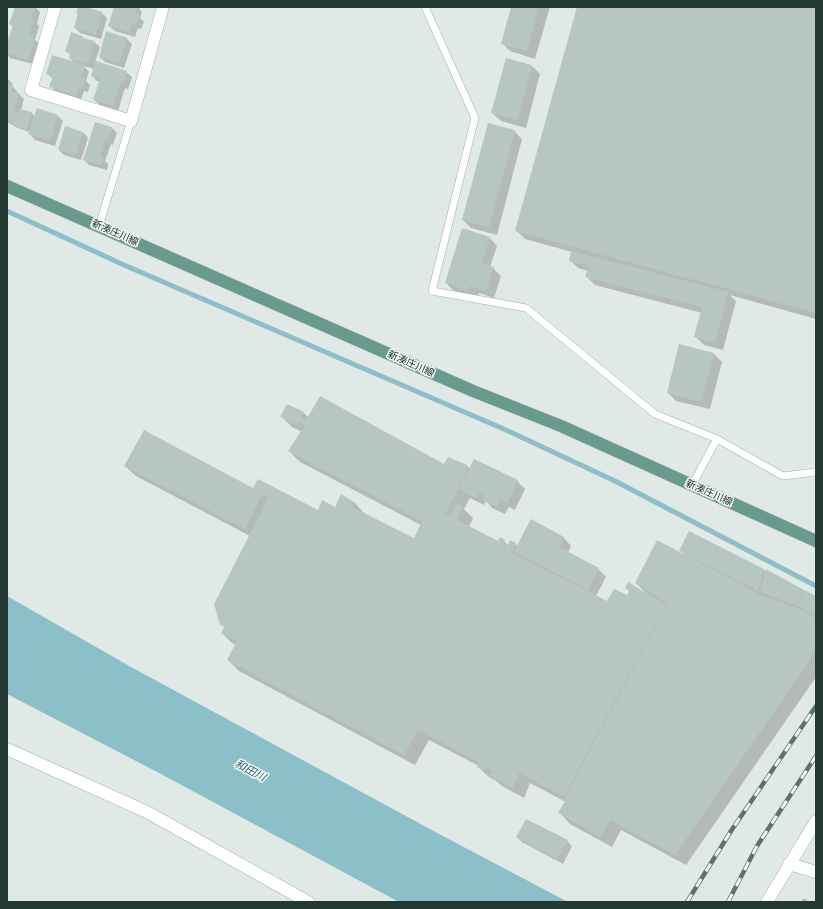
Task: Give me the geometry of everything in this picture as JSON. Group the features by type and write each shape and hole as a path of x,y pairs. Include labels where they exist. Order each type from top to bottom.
{"main road":[{"name":"新湊庄川線","path":"7,186 473,391 561,426 816,541"}],"street":[{"path":"55,7 31,90 130,121 163,7"},
{"path":"7,749 149,813 308,902"},
{"path":"767,902 816,821"},
{"path":"789,864 816,872"}],"lane":[{"path":"425,7 475,118 432,291 526,308 655,414 717,439 783,476 816,472"},
{"path":"99,226 130,121"},
{"path":"692,485 717,439"}],"water":[{"name":"和田川","path":"7,596 131,667 568,902 399,902 161,774 7,694"}],"building":[{"path":"15,7 35,7 31,19 34,20 29,36 35,38 28,60 7,53 7,43 13,25 9,24"},
{"path":"78,7 86,7 102,12 96,34 74,28"},
{"path":"114,7 137,7 135,14 139,15 136,25 132,24 130,33 108,26"},
{"path":"511,7 539,7 527,51 501,44"},
{"path":"577,7 816,7 816,313 515,231"},
{"path":"106,31 127,38 119,63 99,57"},
{"path":"71,32 82,36 82,38 95,41 88,64 69,58 70,53 65,52"},
{"path":"52,55 85,65 81,77 85,78 82,88 79,86 76,95 49,87 53,76 46,74"},
{"path":"506,58 532,65 518,120 491,113"},
{"path":"96,61 127,71 123,84 120,83 113,106 93,100 100,79 91,76"},
{"path":"7,83 13,84 11,91 19,93 11,122 7,120"},
{"path":"37,108 58,115 50,141 28,134"},
{"path":"19,109 32,112 27,130 11,124 15,112 18,113"},
{"path":"95,122 112,127 108,140 105,139 100,157 104,158 101,166 83,160"},
{"path":"488,123 515,130 489,227 462,220"},
{"path":"65,126 83,132 76,155 58,150"},
{"path":"462,228 490,237 481,263 494,267 486,291 470,286 467,290 445,283"},
{"path":"571,251 728,292 715,343 694,337 702,307 585,277 589,266 569,261"},
{"path":"679,344 714,353 702,402 667,393"},
{"path":"320,396 444,464 448,457 467,465 465,469 467,470 445,514 451,516 456,504 463,506 457,520 498,541 500,537 505,540 503,544 508,546 510,540 516,543 511,553 607,601 614,589 627,595 630,590 625,588 628,582 666,605 564,796 519,773 513,788 490,776 492,771 485,767 483,770 477,767 479,762 418,730 404,755 227,660 237,641 221,633 225,626 220,625 214,604 269,497 262,494 245,529 124,466 144,430 253,488 258,479 318,510 322,500 335,507 341,494 354,502 352,507 414,538 422,521 288,451 305,425 299,421 297,425 280,417 287,404 304,412 301,417 306,420"},
{"path":"474,459 518,480 507,503 500,500 497,507 483,500 485,496 479,493 476,498 459,489"},
{"path":"531,519 564,537 559,547 599,568 588,590 514,551"},
{"path":"689,531 764,569 758,591 679,551"},
{"path":"657,540 761,595 795,607 816,618 816,647 808,663 675,855 610,820 601,837 558,813 567,798 565,797 668,603 635,583"},
{"path":"766,569 804,590 796,605 760,592"},
{"path":"805,590 816,596 816,616 797,606"},
{"path":"526,819 568,840 557,859 516,837"}],"waterway":[{"path":"7,211 124,265 506,430 615,481 816,586"}],"railway":[{"path":"687,902 731,831 816,706"},
{"path":"728,902 757,846 816,756"}]}
